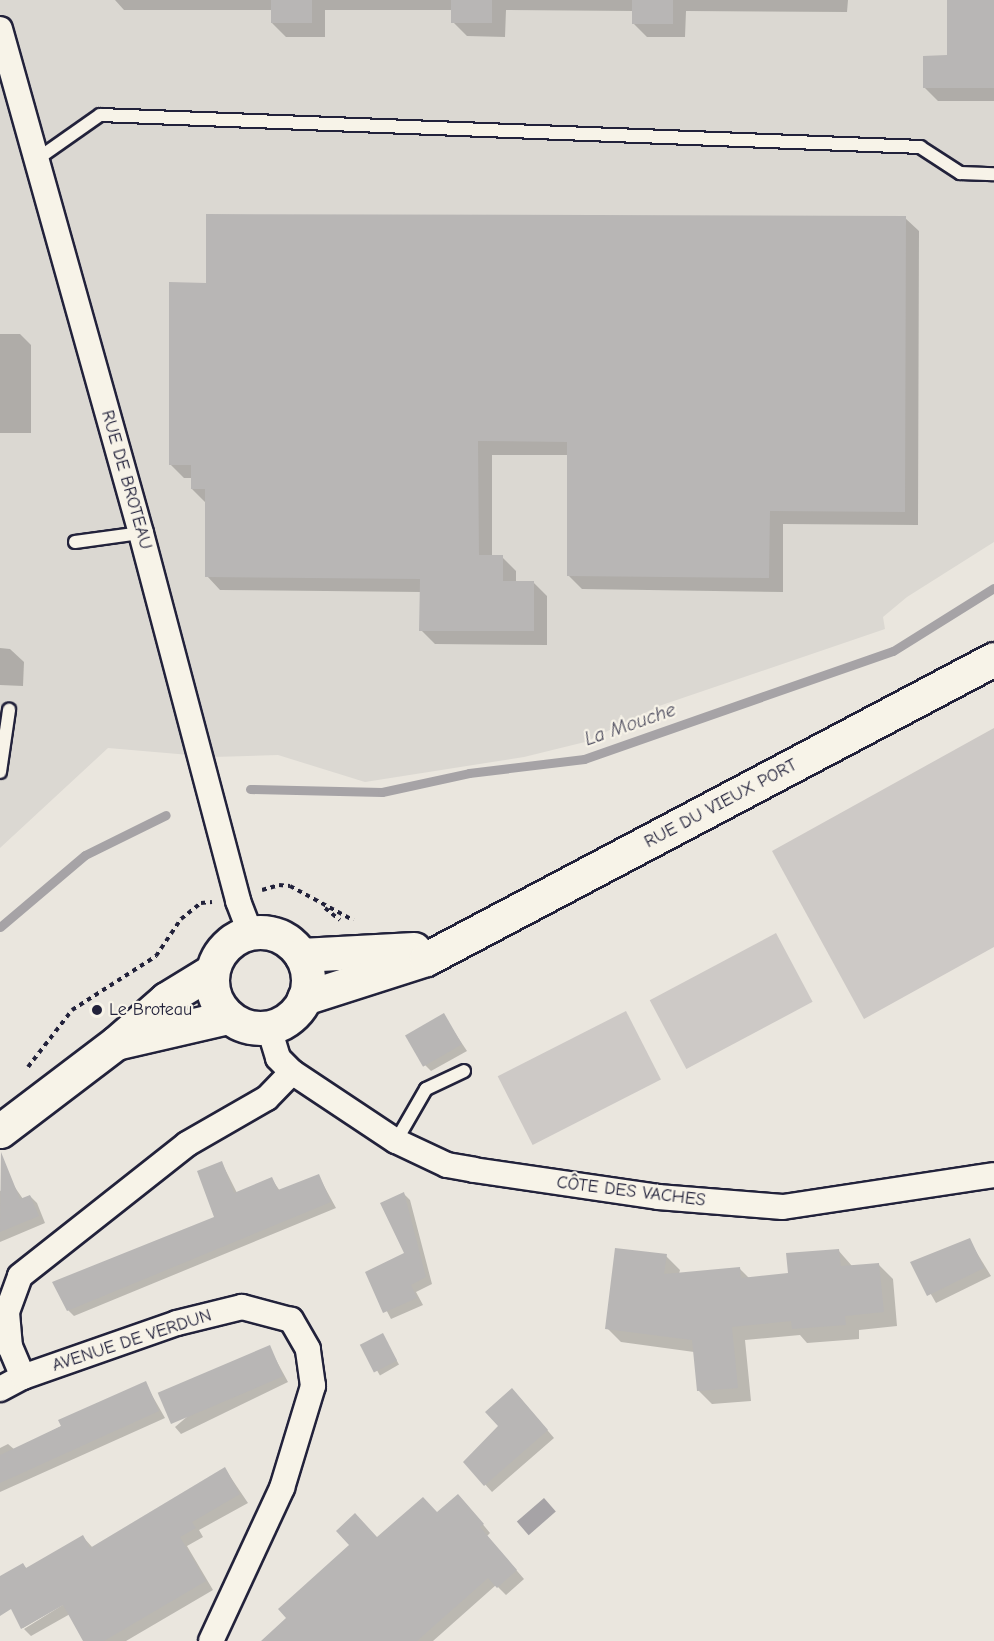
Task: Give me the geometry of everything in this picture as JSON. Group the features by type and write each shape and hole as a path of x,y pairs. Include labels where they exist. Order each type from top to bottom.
{"main road":[{"name":"RUE DU VIEUX PORT","path":"304,998 426,959 994,659"},
{"path":"0,1131 116,1043 166,999 212,971 225,946 250,933 279,936 301,955 308,984 304,998 284,1023 268,1028 240,1025 228,1017 214,996 212,971"},
{"path":"301,955 446,947"},
{"path":"116,1043 228,1017"}],"street":[{"name":"RUE DE BROTEAU","path":"0,29 141,533 238,901 250,933"},
{"path":"23,1377 10,1347 7,1312 20,1276 187,1144 267,1098 292,1072 278,1058 268,1028"},
{"name":"CÔTE DES VACHES","path":"292,1072 396,1141 447,1165 658,1197 764,1207 820,1204 994,1175"},
{"name":"AVENUE DE VERDUN","path":"0,1389 23,1377 177,1323 242,1307 291,1320 308,1349 312,1386 282,1488 211,1641"}],"lane":[{"path":"36,160 100,115 920,147 960,173 994,174"},
{"path":"75,542 141,533"},
{"path":"0,772 9,710"},
{"path":"396,1141 426,1089 464,1071"}],"path":[{"path":"24,1073 72,1010 156,956 191,910 201,903 238,901 279,885 317,902"}],"shaded area":[{"path":"0,0 994,0 994,542 907,597 883,617 885,629 659,706 585,742 524,757 365,782 278,755 213,757 108,748 0,848"},
{"path":"994,728 994,947 864,1019 772,851"},
{"path":"776,933 813,1002 686,1069 650,1000"},
{"path":"626,1011 661,1080 533,1145 498,1076"},
{"path":"544,1498 556,1512 529,1535 517,1522"}],"building":[{"path":"271,0 312,0 312,23 271,23"},
{"path":"451,0 492,0 492,23 451,23"},
{"path":"632,0 673,0 673,24 632,24"},
{"path":"947,0 994,0 994,88 923,88 923,56 947,55"},
{"path":"206,214 906,216 905,512 770,511 769,578 567,576 567,442 478,441 479,555 503,555 503,581 534,581 534,631 419,631 420,579 205,577 205,489 191,489 191,465 169,465 169,282 206,283"},
{"path":"444,1013 462,1044 423,1067 405,1036"},
{"path":"1,1152 20,1199 30,1195 39,1216 0,1232"},
{"path":"222,1161 234,1193 272,1177 278,1190 319,1174 331,1202 67,1311 52,1282 214,1217 197,1171"},
{"path":"404,1192 426,1277 411,1285 417,1298 383,1313 365,1272 404,1253 380,1203"},
{"path":"970,1238 984,1268 927,1296 910,1262"},
{"path":"615,1248 667,1254 664,1274 740,1267 741,1278 788,1273 786,1253 839,1249 841,1266 879,1263 884,1312 845,1316 846,1325 792,1329 791,1321 732,1327 738,1388 697,1391 692,1340 605,1329"},
{"path":"383,1333 397,1361 374,1372 360,1345"},
{"path":"270,1345 283,1376 171,1424 158,1393"},
{"path":"146,1381 159,1411 0,1483 0,1455 61,1426 58,1420"},
{"path":"512,1388 548,1430 484,1486 463,1462 498,1426 485,1412"},
{"path":"225,1467 240,1494 192,1522 196,1528 180,1537 206,1581 104,1641 83,1641 63,1605 21,1629 11,1609 0,1616 0,1576 23,1563 26,1568 83,1535 90,1548"},
{"path":"458,1494 484,1524 480,1527 517,1570 497,1588 488,1578 417,1641 261,1641 286,1618 278,1609 349,1545 336,1531 355,1513 377,1537 423,1497 437,1512"}],"waterway":[{"name":"La Mouche","path":"250,789 382,792 469,773 584,759 893,651 994,588"},
{"name":"La Mouche","path":"0,927 85,855 166,815"}],"place":[{"name":"Le Broteau","path":"97,1010"}]}
